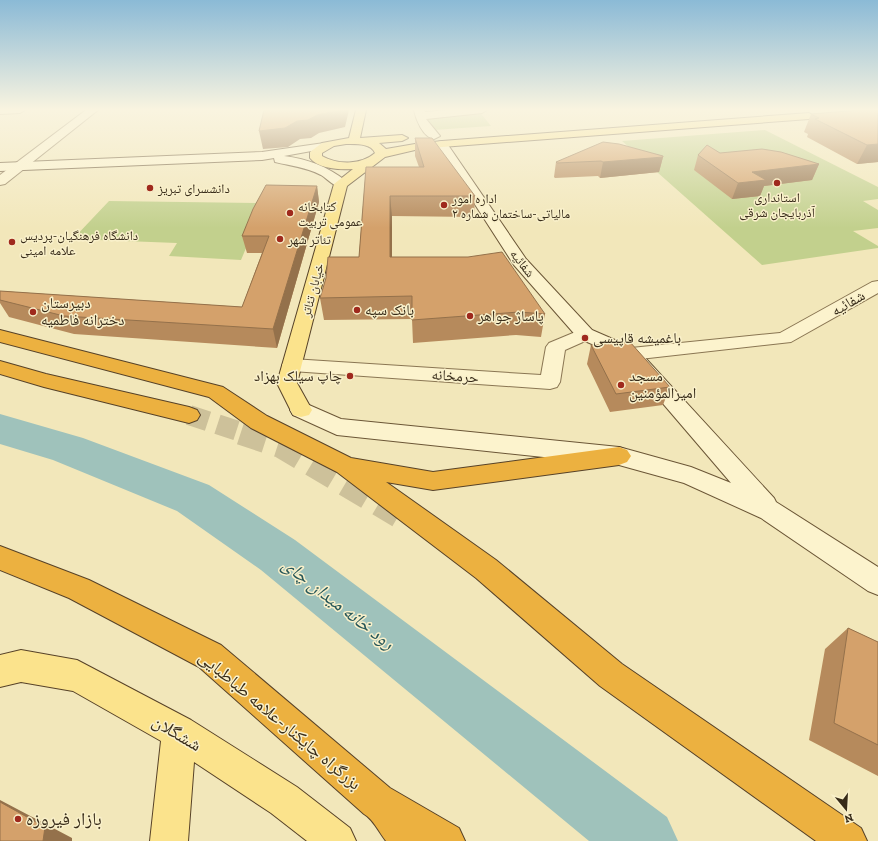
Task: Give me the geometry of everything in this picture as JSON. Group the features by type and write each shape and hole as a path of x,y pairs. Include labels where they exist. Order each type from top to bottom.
{"highway":[{"path":"0,336 216,392 259,422 345,466 486,569 611,676 848,841"},
{"path":"0,367 44,380 189,415"},
{"path":"345,466 434,480 619,456"},
{"name":"بزرگراه چایکنار-علامه طباطبایی","path":"0,558 79,589 210,656 377,801 446,841"},
{"path":"377,801 411,841"}],"main road":[{"path":"0,181 42,149"},
{"path":"0,167 262,156 304,149"},
{"path":"318,149 315,155 320,161 350,166 406,149"},
{"path":"262,156 310,165 322,169 341,184 377,157 379,149"},
{"name":"شفائیه","path":"444,149 520,262 585,334 631,354 770,511"},
{"name":"خیابان تئاتر","path":"341,184 287,383 300,410 337,427 619,456"},
{"name":"شفائیه","path":"631,354 784,338 878,286"},
{"name":"حرمخانه","path":"292,365 550,382 556,347 585,334"},
{"path":"619,456 691,476 770,511 878,582"},
{"name":"ششگلان","path":"0,671 21,666 77,676 178,732 284,800 337,841"},
{"path":"169,841 178,732"}],"green space":[{"path":"631,149 803,149 878,187 878,199 863,201 878,210 878,228 853,231 878,246 878,248 762,265"},
{"path":"109,201 265,203 241,260 169,256 177,243 73,239"}],"building":[{"path":"418,149 440,149 475,196 390,196 390,257 468,257 502,252 545,314 519,312 412,320 412,296 320,298 326,278 328,257 359,257 366,167 424,167"},
{"path":"586,149 638,149 663,156 603,162 556,162"},
{"path":"703,149 714,149 720,153 764,149 781,152 819,164 752,172 766,180 738,183 698,155"},
{"path":"266,185 317,186 273,329 64,316 0,300 0,291 242,307 269,236 242,236 253,209"},
{"path":"630,342 670,387 616,394 591,345"},
{"path":"848,628 878,642 878,745 834,723"},
{"name":"بازار فیروزه","path":"0,802 45,827 43,841 0,841"}],"waterway":[{"name":"رود خانه میدان چای","path":"0,429 68,449 193,498 278,555 643,841"}],"tunnel":[{"path":"189,415 244,433"},
{"path":"241,432 281,445 399,515"}],"place":[{"name":"استانداری آذربایجان شرقی","path":"777,183"},
{"name":"دانشسرای تبریز","path":"150,188"},
{"name":"اداره امور مالیاتی-ساختمان شماره ۲","path":"444,205"},
{"name":"کتابخانه عمومی تربیت","path":"290,213"},
{"name":"تئاتر شهر","path":"280,239"},
{"name":"دانشگاه فرهنگیان-پردیس علامه امینی","path":"12,242"},
{"name":"بانک سپه","path":"357,310"},
{"name":"دبیرستان دخترانه فاطمیه","path":"33,312"},
{"name":"پاساژ جواهر","path":"470,316"},
{"name":"باغمیشه قاپیسی","path":"585,338"},
{"name":"چاپ سیلک بهزاد","path":"350,376"},
{"name":"مسجد امیرالمؤمنین","path":"621,385"},
{"name":"بازار فیروزه","path":"18,819"}]}
